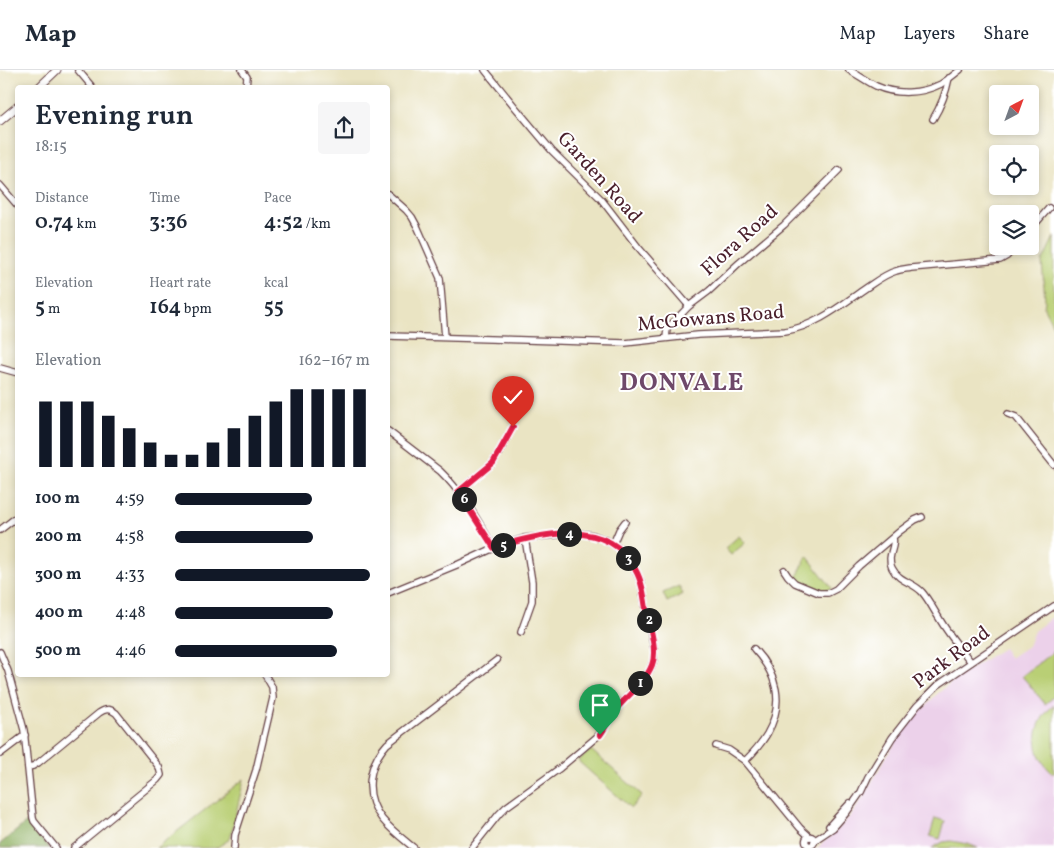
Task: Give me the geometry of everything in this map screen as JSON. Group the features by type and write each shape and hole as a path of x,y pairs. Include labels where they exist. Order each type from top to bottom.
{"main road":[{"path":"41,85 58,70"},
{"path":"0,121 15,108"}],"street":[{"path":"78,70 90,85"},
{"path":"242,70 247,77 246,85"},
{"name":"Garden Road","path":"485,70 552,151 601,199 638,247 689,306"},
{"path":"848,70 878,87 898,92 926,90 942,83 960,70"},
{"path":"933,119 944,98 949,78"},
{"name":"Flora Road","path":"666,338 667,329 689,306 784,225 839,170"},
{"path":"0,185 15,202"},
{"path":"390,196 412,217 440,278 445,338"},
{"path":"1039,220 1049,208"},
{"name":"McGowans Road","path":"390,336 625,343 666,338 785,331 822,318 876,281 897,270 1000,260 1009,255"},
{"path":"0,368 15,373"},
{"path":"1008,414 1016,417 1054,464"},
{"path":"458,492 493,463 513,427"},
{"path":"390,433 440,471 458,492 494,548"},
{"path":"784,570 795,583 819,593 828,593 836,589 859,566 922,517"},
{"path":"0,530 15,518"},
{"path":"613,544 626,522"},
{"path":"390,591 494,548 525,538 576,533 600,537 613,544 629,559 639,577 654,649 653,664 643,679 613,713 600,735 560,768 506,807 472,848"},
{"path":"522,632 532,601 532,582 525,538"},
{"path":"893,538 894,543 890,557 892,568 906,583 918,588 922,592 950,635 971,662"},
{"name":"Park Road","path":"808,842 824,831 848,805 892,738 917,706 938,685 1054,606"},
{"path":"745,761 766,736 774,719 777,703 776,688 771,672 762,657 754,649"},
{"path":"0,652 8,670 24,735 34,822 56,848"},
{"path":"414,848 388,825 375,807 370,790 374,763 387,744 497,660"},
{"path":"234,848 235,835 256,770 273,698 272,687 266,677"},
{"path":"28,767 38,763 106,709 116,713 159,767 161,772 158,780 74,848"},
{"path":"0,754 24,735"},
{"path":"716,746 729,750 745,761 800,828 808,842"}],"shaded area":[{"path":"1054,616 1054,848 817,848 851,815 901,734 935,696 955,679 1003,648 1010,658 1028,646 1034,631"}],"green space":[{"path":"1054,237 1054,328 1044,308 1042,262"},
{"path":"739,536 745,543 731,555 725,548"},
{"path":"807,556 832,588 819,590 809,587 796,579"},
{"path":"679,586 683,594 667,602 663,593"},
{"path":"1054,651 1054,697 1045,704 1022,676"},
{"path":"1054,705 1054,774 1046,767 1041,758 1037,749 1036,739 1041,721 1046,712"},
{"path":"591,750 642,795 631,808 578,761"},
{"path":"244,779 230,839 216,848 156,848"},
{"path":"935,818 945,821 940,839 930,836"},
{"path":"27,822 49,848 0,848 0,844"},
{"path":"951,841 978,848 932,848 943,842"}],"district":[{"name":"DONVALE","path":"682,383"}],"route":[{"path":"513,427 493,463 458,492 494,548 531,537 576,533 592,535 600,537 621,550 633,564 641,582 654,649 653,664 643,679 613,713 600,735"}]}
